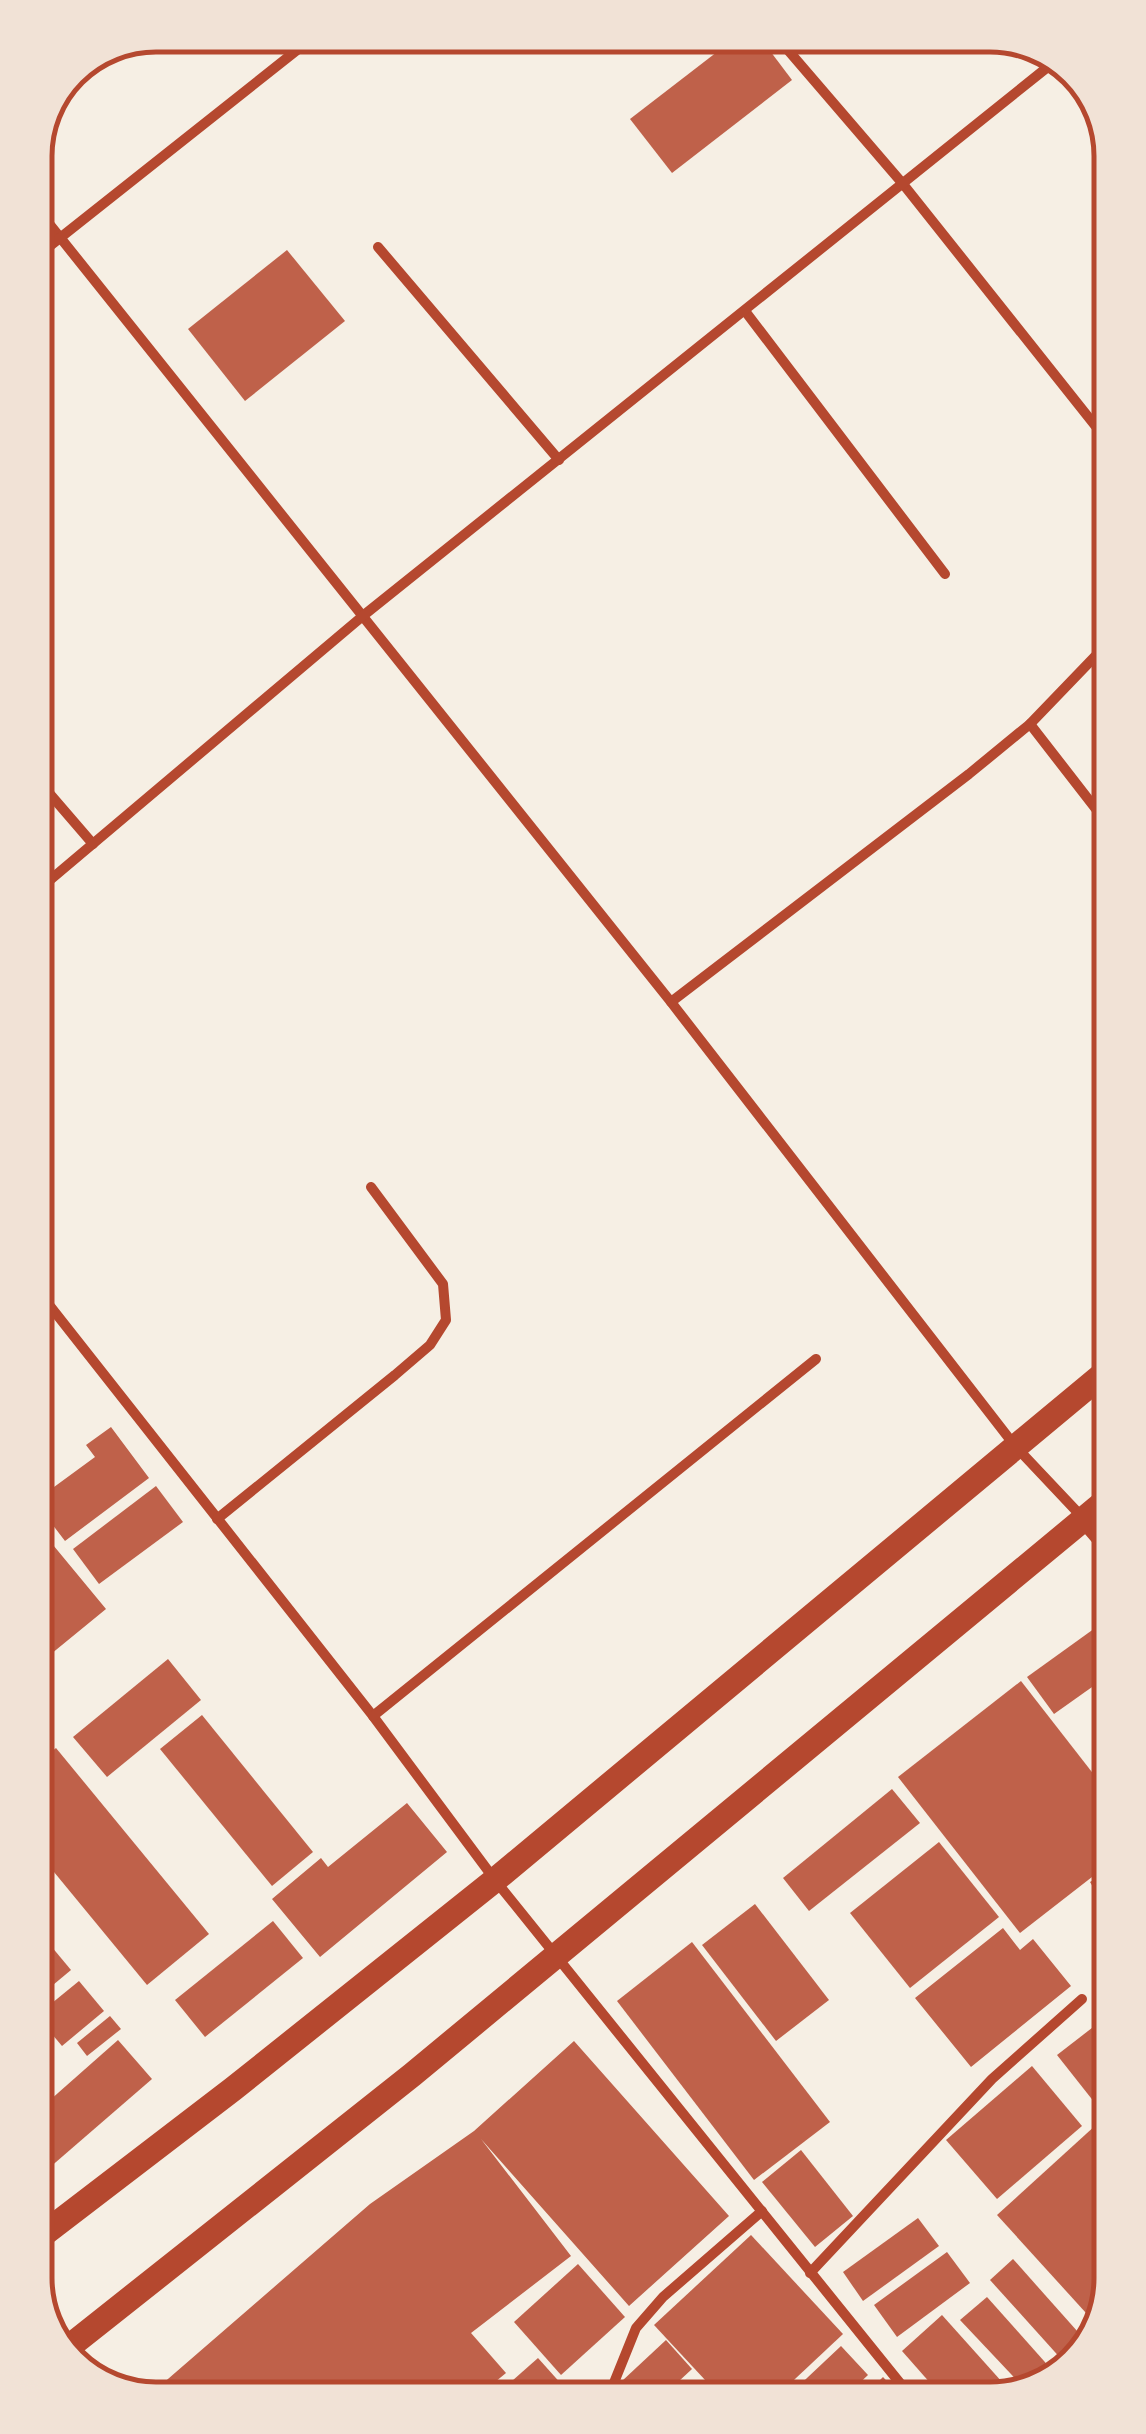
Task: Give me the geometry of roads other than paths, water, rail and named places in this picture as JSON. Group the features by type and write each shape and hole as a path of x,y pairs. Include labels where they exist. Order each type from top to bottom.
{"main road":[{"path":"52,2228 495,1880 1094,1381"},
{"path":"75,2342 557,1956 1094,1511"}],"street":[{"path":"53,242 294,52"},
{"path":"790,53 903,184 1094,424"},
{"path":"53,878 364,615 1045,69"},
{"path":"53,229 671,1002 1015,1446 1094,1531"},
{"path":"378,247 559,460"},
{"path":"745,311 945,574"},
{"path":"671,1002 1030,724 1094,657"},
{"path":"1030,724 1094,807"},
{"path":"53,797 92,844"},
{"path":"218,1519 430,1345 446,1320 443,1284 370,1187"},
{"path":"52,1310 373,1716 495,1880 899,2382"},
{"path":"373,1716 816,1359"},
{"path":"810,2273 992,2079 1082,2000"},
{"path":"614,2382 636,2328 663,2297 762,2212"}]}
